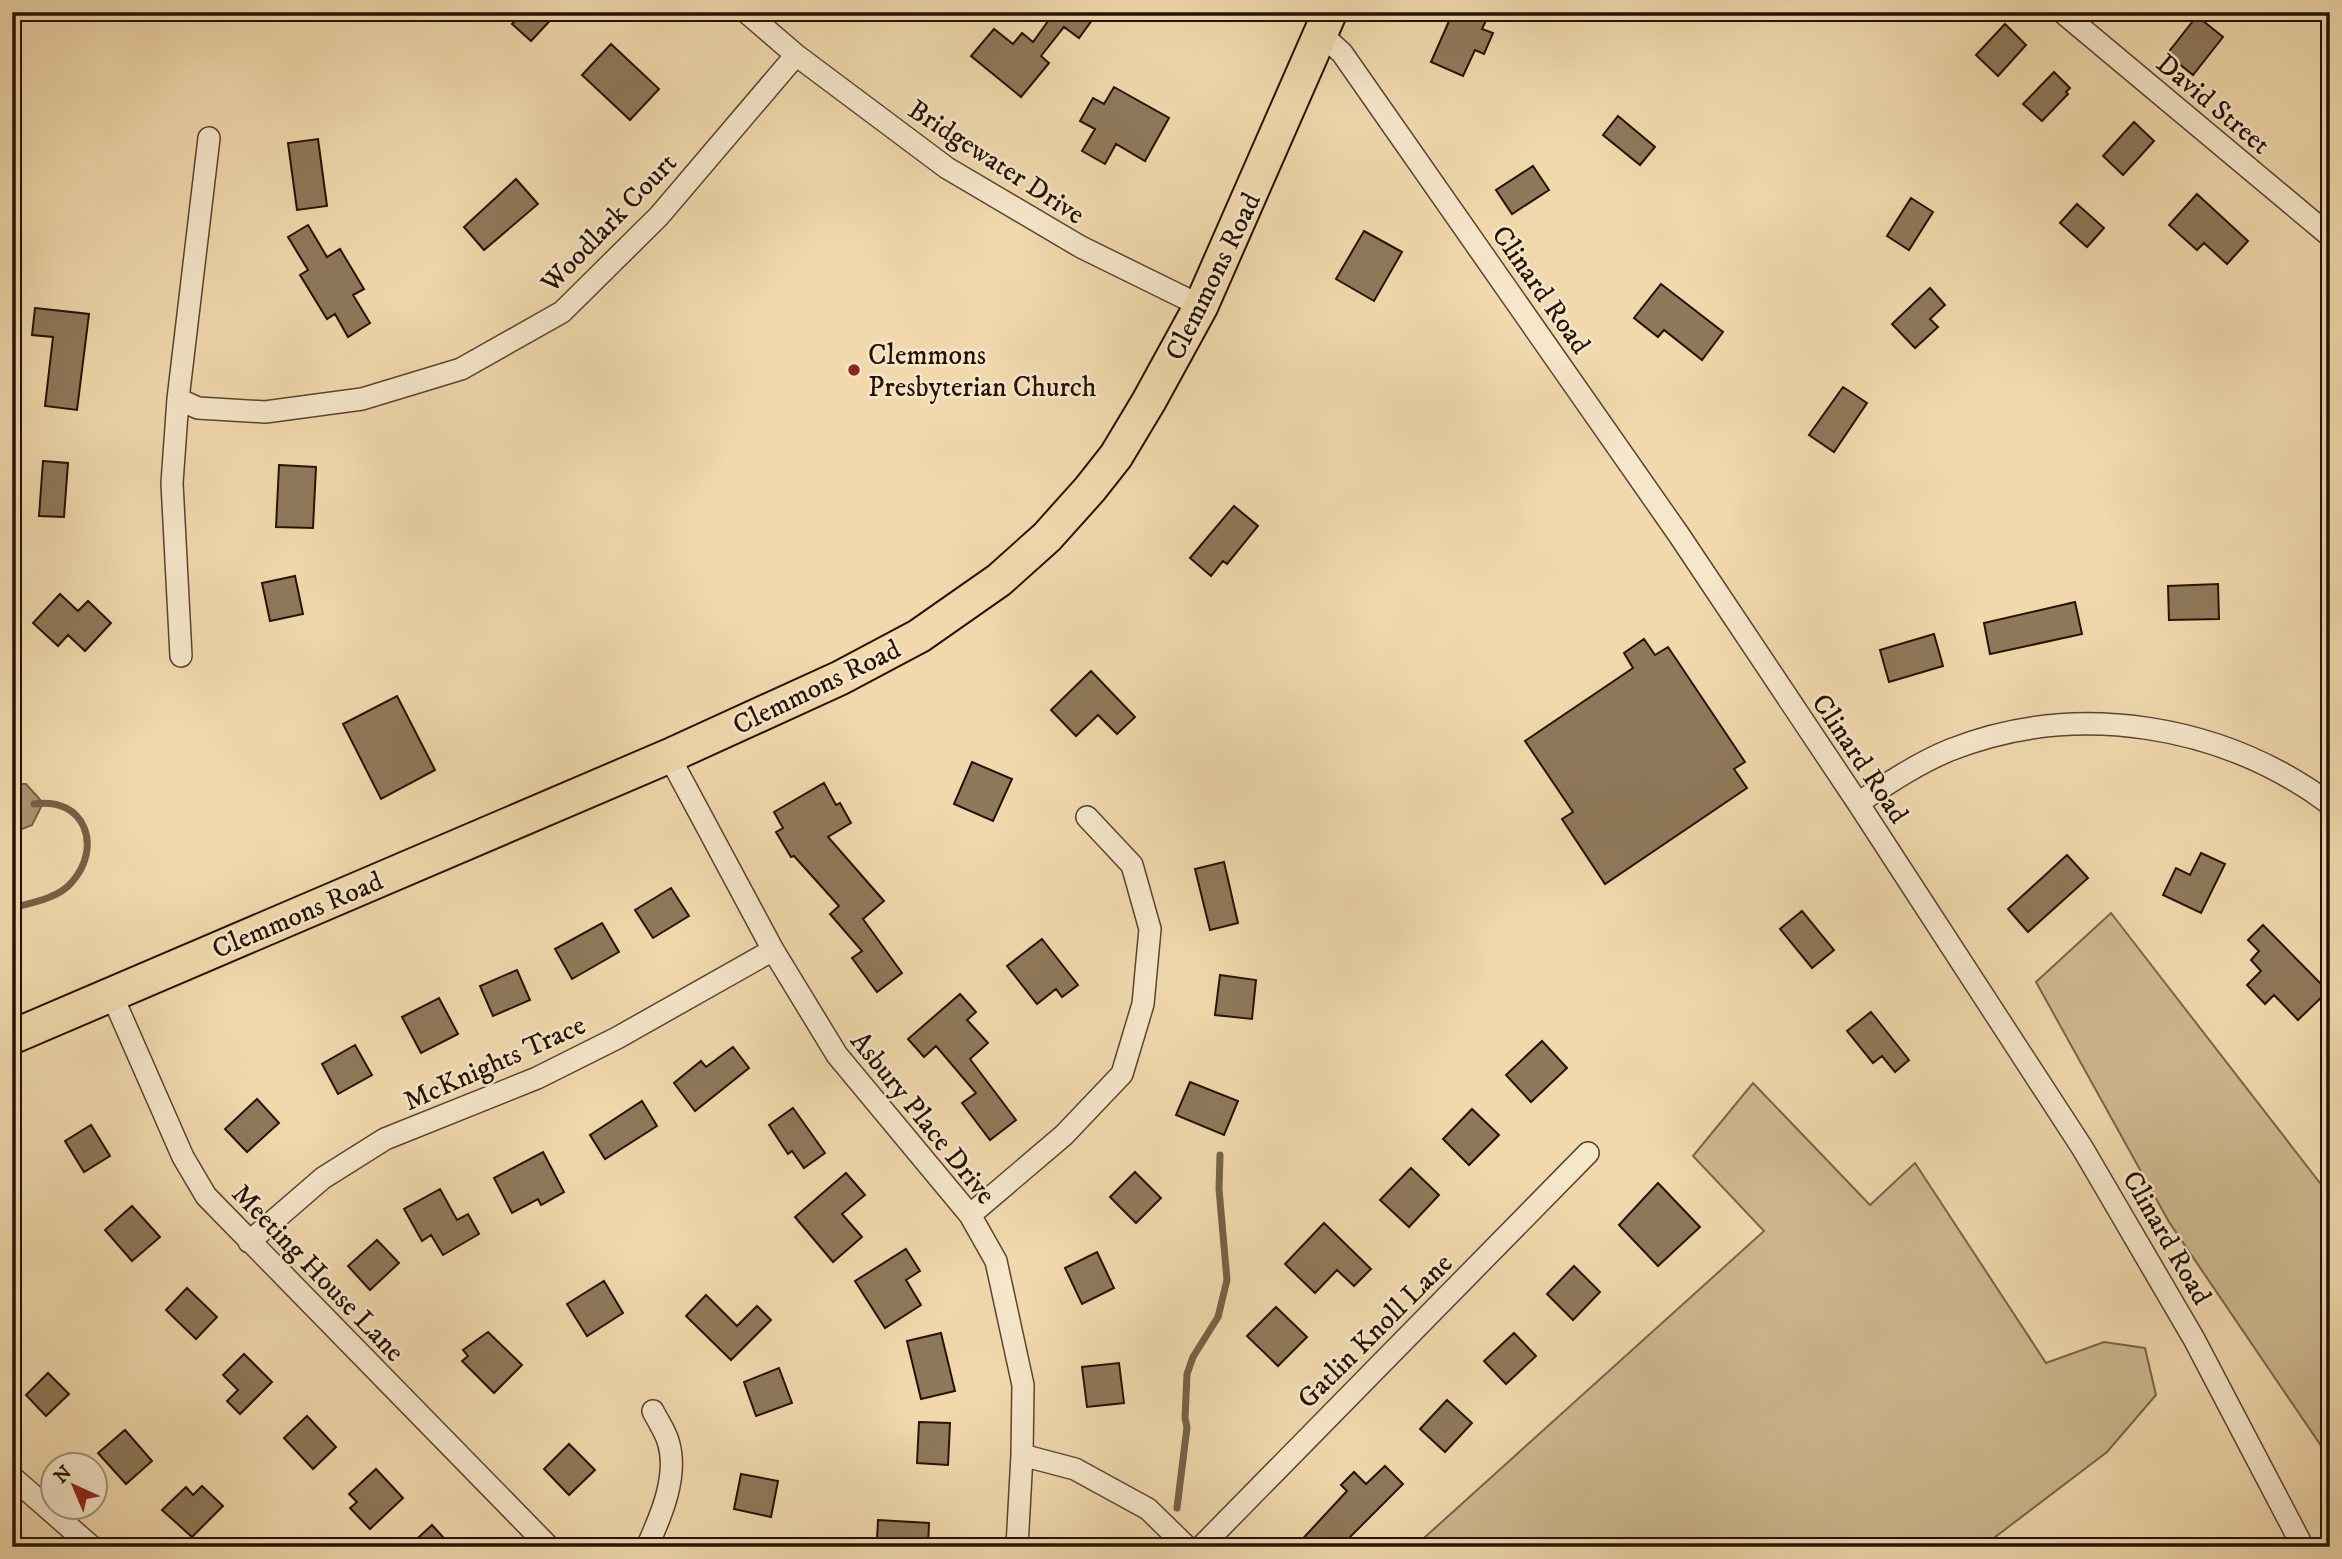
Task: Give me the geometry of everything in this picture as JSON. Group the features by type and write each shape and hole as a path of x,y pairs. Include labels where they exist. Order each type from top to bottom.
{"main road":[{"name":"Clemmons Road","path":"12,1037 669,755 886,656 999,580 1047,537 1116,456 1180,348 1326,23"}],"street":[{"name":"Bridgewater Drive","path":"746,12 796,55 947,168 1081,247 1201,306"},
{"name":"David Street","path":"2062,12 2330,236"},
{"name":"Clinard Road","path":"1326,23 1342,53 1679,535 2076,1137 2194,1339 2303,1547"},
{"name":"Woodlark Court","path":"178,399 198,408 265,412 362,399 461,369 562,312 659,216 796,55"},
{"path":"181,656 172,484 178,399 209,138"},
{"path":"1858,803 1924,762 1951,750 2009,732 2049,724 2098,723 2178,734 2227,748 2273,768 2330,804"},
{"name":"Asbury Place Drive","path":"669,755 773,950 836,1055 970,1215 996,1261 1023,1385 1017,1547"},
{"path":"970,1215 1064,1135 1122,1074 1143,1004 1150,929 1132,865 1087,817"},
{"name":"McKnights Trace","path":"249,1242 323,1178 385,1139 537,1078 617,1038 773,950"},
{"name":"Meeting House Lane","path":"111,993 183,1157 206,1196 549,1547"},
{"name":"Gatlin Knoll Lane","path":"1201,1547 1588,1153"},
{"path":"647,1547 666,1497 671,1465 668,1441 653,1411"},
{"path":"1022,1455 1075,1469 1148,1509 1187,1547"},
{"path":"12,1476 92,1547"}],"shaded area":[{"path":"12,12 20,12 18,57 12,94"},
{"path":"12,784 26,784 43,803 32,825 12,833"},
{"path":"2111,913 2330,1196 2330,1459 2169,1222 2036,982"},
{"path":"1753,1083 1870,1205 1915,1163 2046,1363 2104,1342 2145,1348 2156,1395 2107,1452 1982,1547 1414,1547 1764,1231 1693,1156"}],"building":[{"path":"523,12 558,12 531,41 512,24"},
{"path":"1045,12 1098,12 1079,38 1064,27 1041,56 1049,63 1021,97 971,56 994,29 1013,44 1022,33 1033,42 1051,17"},
{"path":"1453,12 1490,12 1482,29 1493,33 1484,54 1475,50 1463,76 1431,62"},
{"path":"2197,16 2223,37 2193,75 2167,54"},
{"path":"2005,24 2026,45 1998,76 1976,55"},
{"path":"611,44 659,89 630,120 582,75"},
{"path":"2054,72 2070,88 2066,92 2068,94 2042,121 2023,104"},
{"path":"1114,87 1169,118 1145,161 1116,144 1105,164 1082,151 1095,129 1080,121 1093,98 1104,104"},
{"path":"1618,116 1655,147 1640,165 1603,135"},
{"path":"2134,122 2154,141 2123,175 2103,156"},
{"path":"318,139 327,206 297,210 288,143"},
{"path":"1533,166 1549,190 1512,214 1496,190"},
{"path":"516,179 538,204 484,250 464,227"},
{"path":"2197,194 2248,241 2227,264 2204,243 2197,250 2169,225"},
{"path":"1911,198 1933,212 1909,250 1887,236"},
{"path":"2077,204 2104,228 2087,247 2060,223"},
{"path":"308,225 327,257 340,249 364,289 353,295 370,323 348,337 335,314 327,319 300,275 308,270 288,237"},
{"path":"1364,231 1402,252 1374,301 1336,279"},
{"path":"1661,284 1723,332 1702,360 1664,330 1658,337 1634,318"},
{"path":"1930,288 1945,305 1930,319 1938,327 1915,348 1892,324"},
{"path":"35,308 89,314 77,410 45,406 53,337 32,335"},
{"path":"1843,387 1867,403 1834,452 1809,435"},
{"path":"43,461 68,463 64,517 39,516"},
{"path":"279,465 316,467 313,528 276,527"},
{"path":"1234,506 1258,526 1227,564 1223,561 1211,576 1190,558"},
{"path":"295,576 303,614 270,621 262,583"},
{"path":"2218,584 2219,619 2169,620 2168,586"},
{"path":"60,594 78,611 88,601 111,623 85,651 68,635 58,646 33,623"},
{"path":"2075,602 2082,634 1990,654 1984,623"},
{"path":"1934,634 1943,666 1889,682 1880,650"},
{"path":"1644,639 1655,655 1668,647 1745,762 1734,769 1747,788 1605,884 1562,819 1573,812 1525,741 1633,668 1624,653"},
{"path":"1091,671 1135,717 1117,734 1098,715 1076,736 1051,710"},
{"path":"397,696 435,770 381,799 343,724"},
{"path":"972,762 1012,779 993,821 954,804"},
{"path":"824,783 836,805 840,803 851,823 828,837 884,901 863,919 902,973 877,992 852,958 862,951 830,914 839,906 794,856 791,857 776,832 783,828 774,812"},
{"path":"2201,853 2225,864 2201,913 2163,895 2176,868 2190,875"},
{"path":"2067,855 2088,878 2028,932 2008,909"},
{"path":"1224,862 1238,923 1210,930 1195,869"},
{"path":"671,888 689,916 653,938 635,910"},
{"path":"1802,911 1834,950 1812,968 1780,929"},
{"path":"602,923 619,952 572,979 555,949"},
{"path":"2263,925 2328,991 2298,1020 2274,995 2265,1004 2247,985 2261,971 2251,960 2259,951 2248,940"},
{"path":"1042,939 1078,985 1062,997 1056,989 1037,1004 1007,966"},
{"path":"517,970 530,1000 493,1016 480,986"},
{"path":"1220,975 1256,980 1252,1019 1215,1015"},
{"path":"960,994 976,1012 967,1020 988,1043 970,1059 1016,1120 990,1140 962,1103 976,1093 936,1046 924,1057 908,1039"},
{"path":"439,998 458,1034 421,1053 402,1017"},
{"path":"1871,1012 1909,1060 1895,1072 1882,1056 1873,1063 1847,1031"},
{"path":"1542,1041 1567,1068 1531,1102 1506,1075"},
{"path":"355,1045 372,1075 338,1094 322,1064"},
{"path":"733,1047 749,1068 695,1111 674,1083 701,1061 706,1067"},
{"path":"1190,1082 1238,1101 1224,1135 1176,1115"},
{"path":"257,1099 279,1123 247,1152 225,1129"},
{"path":"642,1101 657,1126 605,1159 590,1135"},
{"path":"793,1108 825,1153 804,1168 792,1151 788,1154 769,1125"},
{"path":"1472,1109 1499,1135 1469,1165 1443,1139"},
{"path":"91,1125 110,1156 84,1172 65,1141"},
{"path":"543,1152 564,1192 541,1205 538,1199 512,1213 494,1178"},
{"path":"1411,1168 1439,1195 1409,1227 1380,1200"},
{"path":"1135,1172 1161,1198 1136,1223 1110,1197"},
{"path":"846,1173 865,1195 842,1214 862,1237 833,1262 795,1217"},
{"path":"1658,1183 1700,1227 1658,1266 1619,1225"},
{"path":"440,1189 457,1220 468,1214 479,1234 443,1255 431,1235 422,1241 404,1209"},
{"path":"132,1206 160,1237 132,1261 105,1230"},
{"path":"1324,1223 1371,1269 1354,1286 1337,1270 1315,1293 1285,1264"},
{"path":"377,1240 399,1263 370,1290 348,1266"},
{"path":"906,1249 920,1271 906,1280 921,1305 885,1328 855,1281"},
{"path":"1097,1252 1114,1288 1082,1304 1065,1268"},
{"path":"1574,1266 1600,1292 1573,1320 1547,1294"},
{"path":"604,1281 623,1313 587,1336 567,1304"},
{"path":"187,1288 217,1317 196,1339 166,1310"},
{"path":"706,1295 737,1326 757,1306 771,1320 731,1360 686,1316"},
{"path":"1276,1307 1307,1337 1278,1366 1247,1336"},
{"path":"488,1332 522,1365 494,1393 462,1361 468,1356 463,1350"},
{"path":"941,1333 955,1391 921,1399 907,1341"},
{"path":"1514,1333 1536,1356 1506,1384 1484,1361"},
{"path":"244,1354 272,1382 240,1414 227,1401 238,1390 223,1375"},
{"path":"1119,1363 1124,1403 1087,1407 1082,1367"},
{"path":"779,1368 792,1403 756,1416 744,1382"},
{"path":"48,1373 69,1394 46,1416 26,1395"},
{"path":"1447,1400 1472,1423 1445,1452 1420,1429"},
{"path":"307,1416 336,1447 313,1469 284,1438"},
{"path":"919,1422 950,1423 948,1465 917,1463"},
{"path":"125,1430 152,1461 126,1484 108,1464 108,1450 102,1450"},
{"path":"569,1444 595,1470 569,1495 544,1469"},
{"path":"1385,1466 1403,1484 1340,1547 1295,1547 1347,1491 1341,1485 1354,1472 1366,1484"},
{"path":"376,1469 403,1498 370,1529 350,1508 357,1502 349,1494"},
{"path":"741,1474 778,1481 771,1517 734,1509"},
{"path":"202,1486 223,1506 192,1537 162,1510 186,1487 193,1495"},
{"path":"878,1520 929,1523 928,1547 892,1547 893,1540 877,1539"},
{"path":"432,1525 452,1547 408,1547"}],"waterway":[{"path":"12,908 45,899 67,888 81,868 86,854 84,827 77,816 66,808 52,804 34,804"},
{"path":"1177,1508 1187,1427 1187,1374 1193,1357 1218,1317 1227,1280 1219,1189 1220,1155"}],"place":[{"name":"Clemmons Presbyterian Church","path":"854,370"}]}
